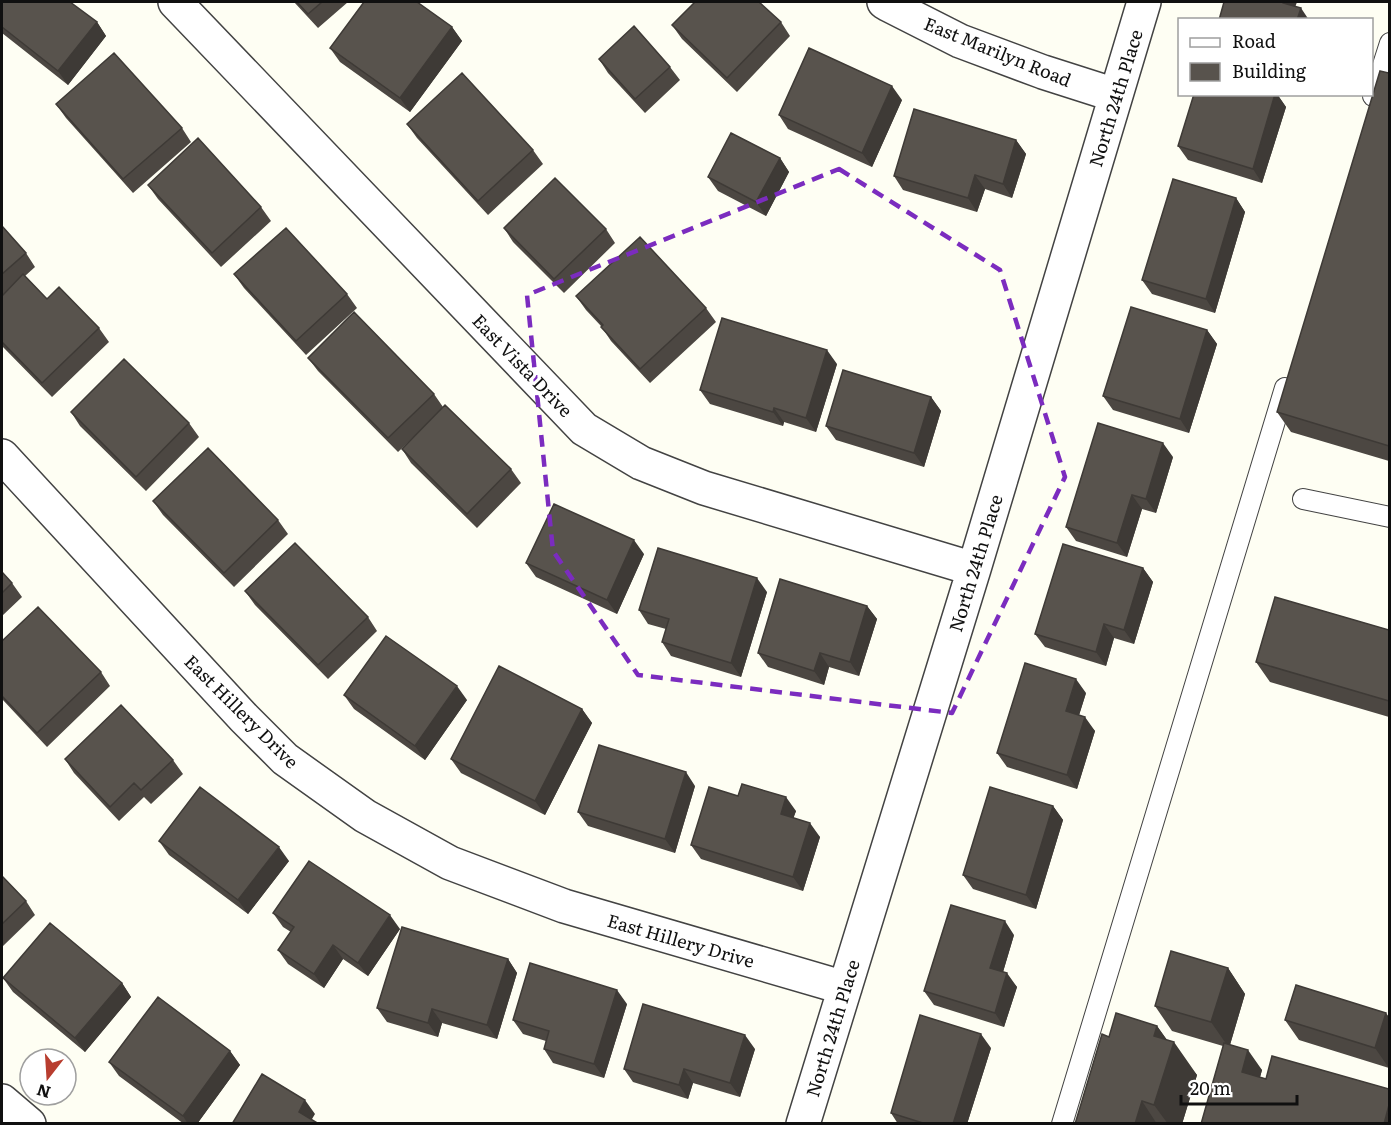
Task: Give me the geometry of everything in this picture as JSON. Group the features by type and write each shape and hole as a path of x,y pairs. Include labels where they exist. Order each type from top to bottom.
{"street":[{"name":"East Vista Drive","path":"175,2 584,429 641,463 704,488 974,568"},
{"name":"East Marilyn Road","path":"884,2 960,40 1043,72 1116,95"},
{"name":"North 24th Place","path":"803,1124 974,568 1144,2"},
{"name":"East Hillery Drive","path":"2,456 244,718 285,759 365,816 450,863 564,906 845,988"},
{"path":"2,1101 29,1124"}],"lane":[{"path":"1369,111 1389,43"},
{"path":"1062,1124 1290,373"},
{"path":"1303,499 1389,517"}],"highlighted area":[{"path":"839,169 1000,270 1065,477 952,713 638,675 553,551 527,295"}],"building":[{"path":"2,2 70,2 97,22 58,71 2,27"},
{"path":"297,2 322,2 308,14"},
{"path":"364,2 417,2 452,27 400,98 330,48"},
{"path":"695,2 759,2 781,22 727,78 672,25"},
{"path":"1224,2 1283,2 1301,8 1298,18 1220,18"},
{"path":"634,26 670,67 635,99 599,59"},
{"path":"809,48 892,86 862,153 779,115"},
{"path":"114,53 182,128 123,179 56,104"},
{"path":"1380,71 1389,73 1389,446 1277,412"},
{"path":"462,73 533,150 478,201 407,124"},
{"path":"1193,96 1274,96 1253,169 1178,146"},
{"path":"914,109 1016,140 1003,184 975,175 968,198 894,176"},
{"path":"731,133 780,158 756,202 708,177"},
{"path":"198,138 261,207 212,253 148,185"},
{"path":"555,178 606,229 554,279 504,228"},
{"path":"1173,179 1236,198 1206,299 1142,280"},
{"path":"2,226 26,253 2,274"},
{"path":"286,228 347,294 296,341 234,274"},
{"path":"640,237 706,308 640,369 576,296"},
{"path":"23,274 47,299 59,287 99,328 42,383 2,342 2,296"},
{"path":"1131,307 1207,330 1180,419 1103,396"},
{"path":"354,312 434,394 388,438 308,358"},
{"path":"722,318 827,350 806,418 774,408 773,412 700,390"},
{"path":"124,359 189,423 136,477 71,412"},
{"path":"843,370 931,397 914,453 826,426"},
{"path":"445,405 511,469 467,514 402,449"},
{"path":"1098,423 1163,443 1146,499 1132,495 1117,543 1066,527"},
{"path":"208,448 278,520 224,573 153,501"},
{"path":"554,504 634,540 607,600 526,563"},
{"path":"295,543 368,617 318,665 245,591"},
{"path":"1063,544 1143,568 1124,630 1104,624 1096,652 1035,634"},
{"path":"658,548 757,578 731,663 662,642 669,619 639,610"},
{"path":"2,572 12,583 2,593"},
{"path":"780,579 867,606 850,662 820,653 814,671 758,653"},
{"path":"1275,597 1389,630 1389,701 1256,662"},
{"path":"38,607 101,672 37,733 2,696 2,641"},
{"path":"386,636 457,686 415,746 344,695"},
{"path":"1025,663 1076,679 1066,711 1085,717 1067,775 997,753"},
{"path":"499,666 582,709 535,801 451,759"},
{"path":"121,705 173,760 141,790 134,783 110,807 65,759"},
{"path":"599,745 686,772 665,839 578,812"},
{"path":"742,784 786,797 781,814 810,823 793,877 691,845 709,787 738,796"},
{"path":"200,787 279,847 238,900 159,841"},
{"path":"990,787 1053,806 1026,895 963,875"},
{"path":"309,861 390,915 358,963 333,945 314,974 278,950 294,927 273,913"},
{"path":"2,876 26,901 2,924"},
{"path":"951,905 1005,921 990,968 1007,973 995,1013 924,991"},
{"path":"50,923 122,983 75,1038 3,978"},
{"path":"402,927 508,959 487,1025 432,1009 428,1023 377,1008"},
{"path":"1171,951 1228,968 1211,1022 1155,1006"},
{"path":"530,963 617,990 594,1064 544,1049 549,1031 513,1020"},
{"path":"1296,985 1386,1013 1375,1048 1285,1020"},
{"path":"158,997 230,1051 183,1116 109,1062"},
{"path":"643,1004 745,1035 730,1083 684,1069 679,1085 624,1069"},
{"path":"1116,1013 1157,1026 1154,1036 1174,1042 1154,1105 1142,1101 1135,1124 1075,1124 1102,1034 1109,1037"},
{"path":"920,1015 981,1034 953,1124 926,1124 891,1113"},
{"path":"1224,1043 1248,1050 1242,1072 1266,1079 1272,1056 1389,1089 1389,1105 1384,1124 1201,1124"},
{"path":"262,1074 305,1100 299,1112 319,1124 232,1124"}]}
